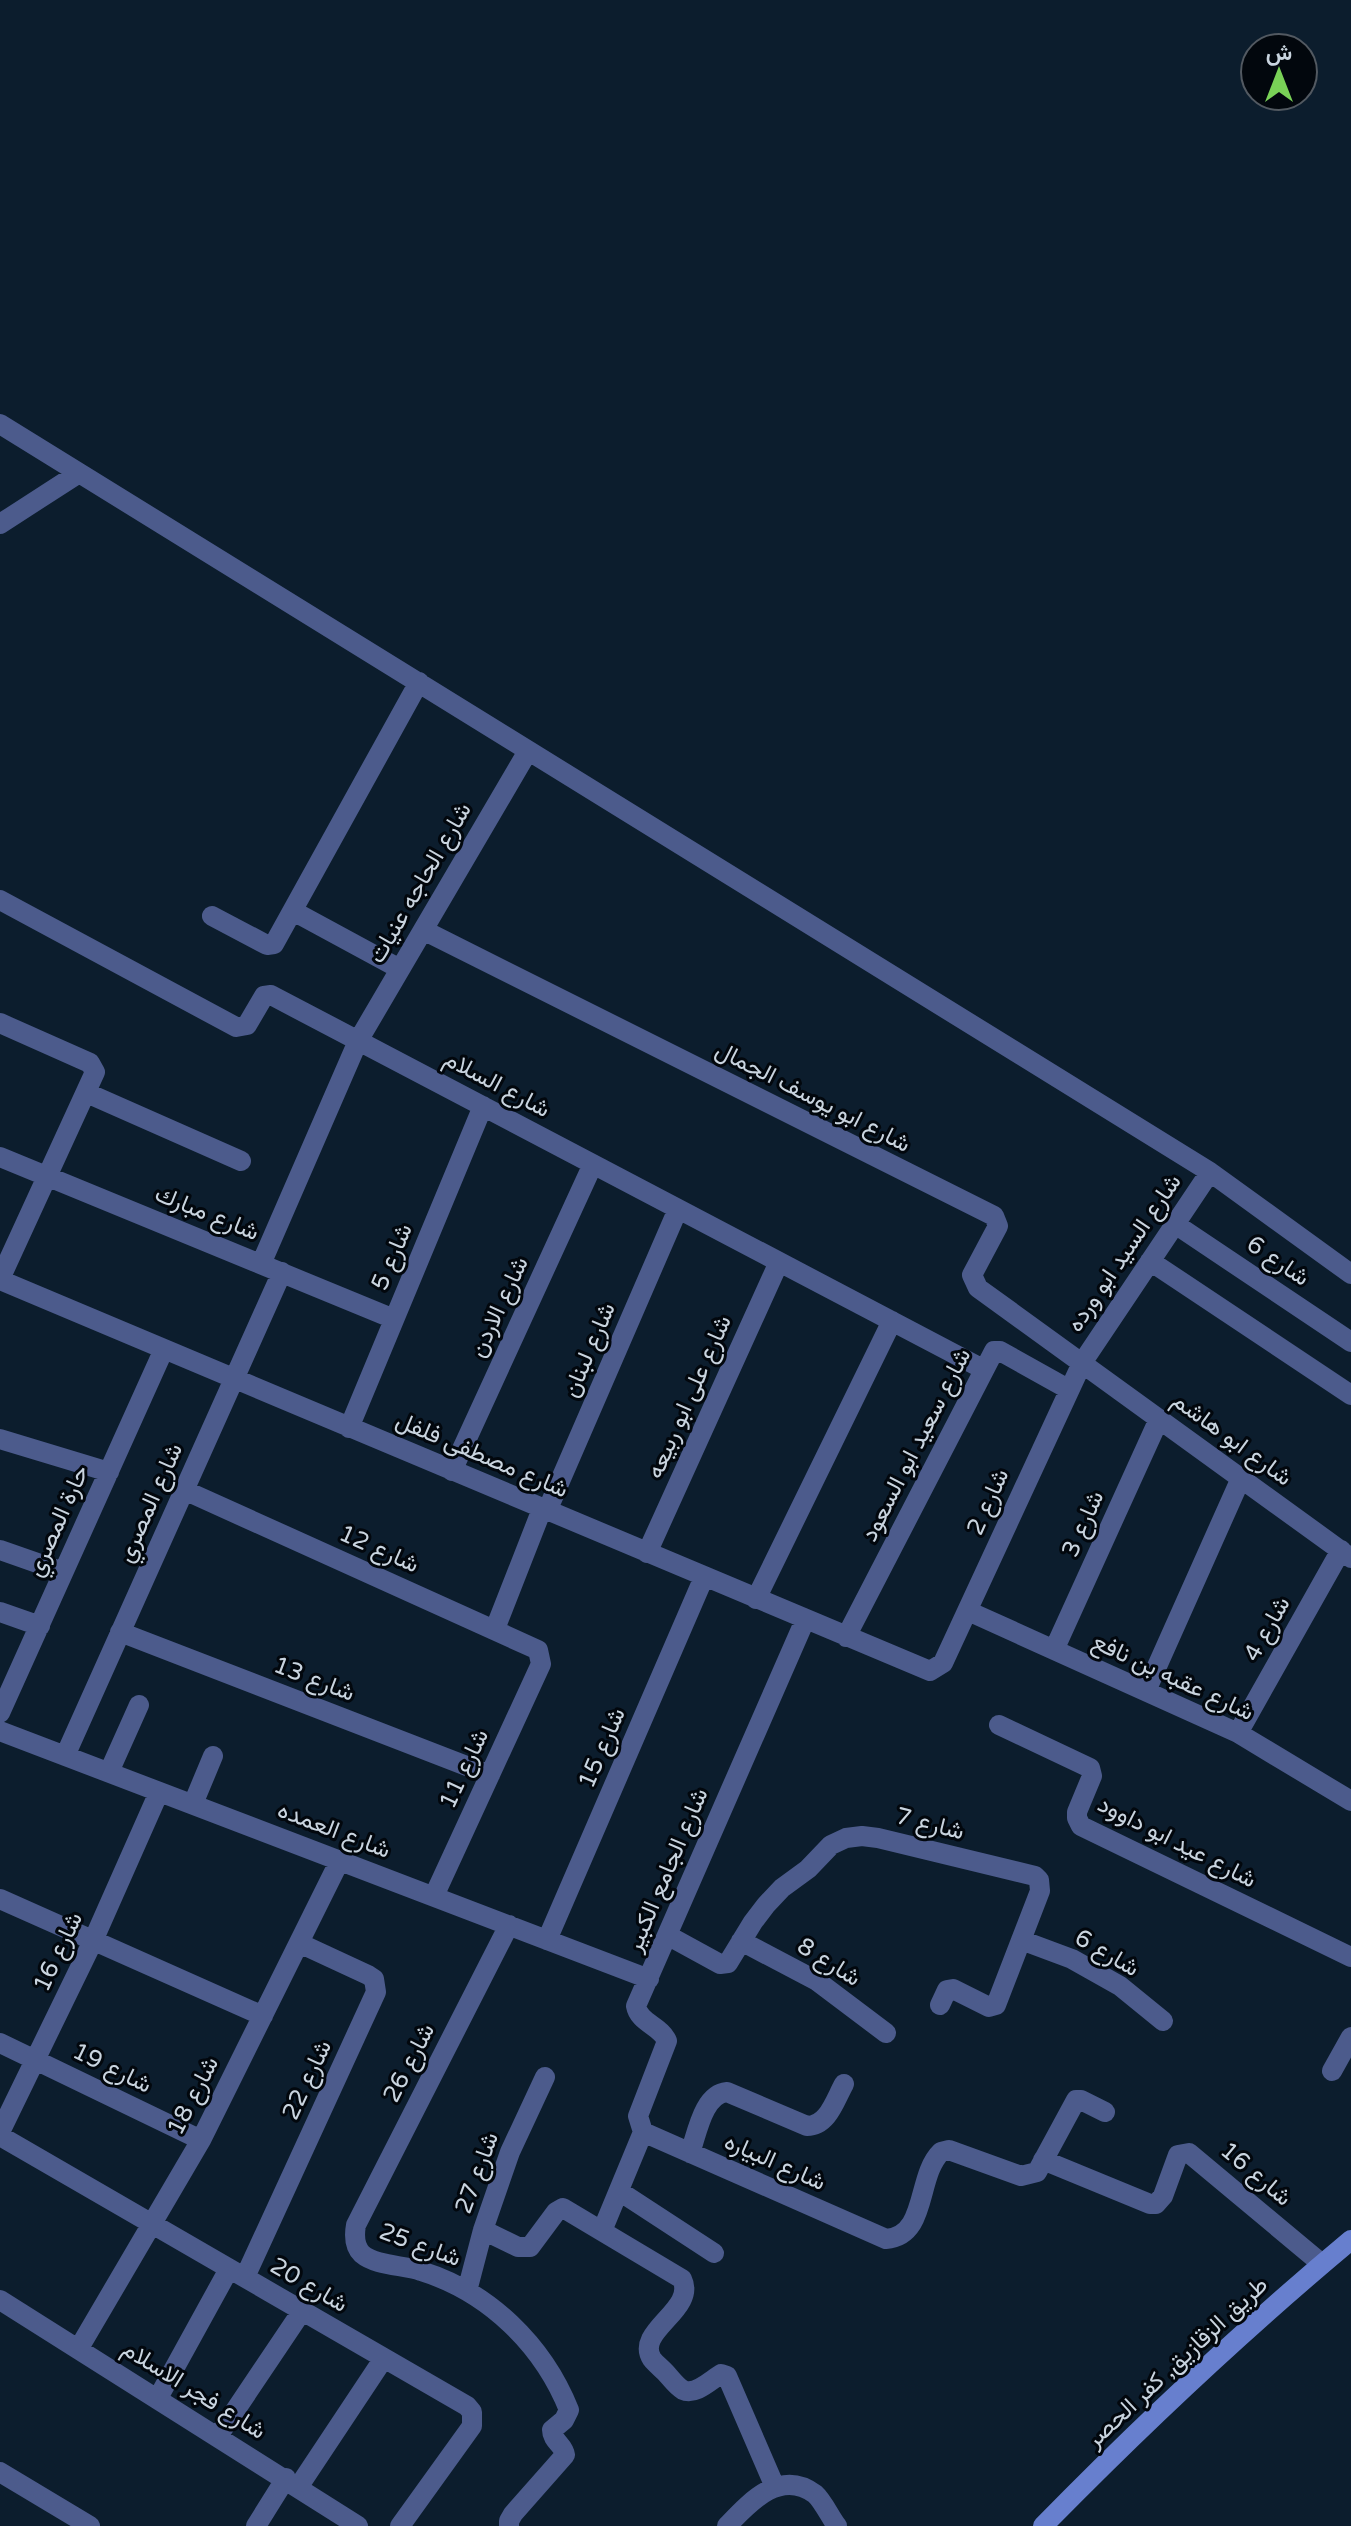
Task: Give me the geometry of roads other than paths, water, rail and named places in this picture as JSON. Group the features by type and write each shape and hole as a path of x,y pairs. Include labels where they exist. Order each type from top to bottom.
{"main road":[{"name":"طريق الزقازيق, كفر الحصر","path":"1043,2526 1139,2430 1351,2240"}],"street":[{"path":"0,424 1210,1172 1351,1274"},
{"path":"0,524 79,473"},
{"path":"212,916 270,945 276,941 419,682"},
{"name":"شارع الحاجه عنيات","path":"358,1041 528,751"},
{"name":"شارع السلام","path":"0,900 236,1027 247,1025 264,996 271,995 983,1369"},
{"path":"293,911 400,969"},
{"name":"شارع ابو يوسف الجمال","path":"423,930 994,1216 998,1226 973,1267 973,1282 1082,1363"},
{"path":"0,1023 94,1067 91,1085 0,1280"},
{"path":"261,1264 358,1041"},
{"path":"91,1085 241,1161"},
{"name":"شارع 5","path":"349,1428 483,1106"},
{"name":"شارع مبارك","path":"0,1157 394,1319"},
{"name":"شارع الاردن","path":"452,1471 593,1164"},
{"name":"شارع السيد ابو ورده","path":"1082,1363 1210,1172"},
{"name":"شارع لبنان","path":"495,1629 678,1209"},
{"name":"شارع 6","path":"1175,1224 1351,1342"},
{"path":"1150,1261 1351,1395"},
{"name":"شارع على ابو ربيعه","path":"647,1553 779,1262"},
{"name":"شارع المصري","path":"65,1756 282,1272"},
{"name":"شارع مصطفى فلفل","path":"0,1280 923,1670 930,1671 943,1663"},
{"path":"756,1599 892,1321"},
{"name":"حارة المصري","path":"0,1713 164,1349"},
{"name":"شارع سعيد ابو السعود","path":"846,1637 992,1353 997,1350 1068,1389"},
{"name":"شارع 2","path":"943,1663 1082,1363"},
{"name":"شارع ابو هاشم","path":"1082,1363 1346,1554"},
{"name":"شارع 3","path":"1054,1650 1159,1419"},
{"path":"0,1439 109,1472"},
{"path":"1146,1691 1241,1478"},
{"name":"شارع 12","path":"184,1490 495,1629 538,1650 541,1664"},
{"path":"0,1550 63,1572"},
{"name":"شارع 4","path":"1238,1733 1346,1554"},
{"name":"شارع 15","path":"547,1940 704,1577"},
{"name":"شارع عقبه بن نافع","path":"968,1611 1238,1733 1351,1801"},
{"path":"0,1612 40,1626"},
{"name":"شارع الجامع الكبير","path":"643,2132 638,2116 667,2045 664,2033 636,2011 805,1620"},
{"name":"شارع 13","path":"120,1632 490,1775"},
{"name":"شارع 11","path":"434,1896 541,1664"},
{"path":"109,1772 139,1705"},
{"name":"شارع عيد ابو داوود","path":"999,1725 1090,1768 1092,1776 1077,1812 1081,1826 1351,1957"},
{"name":"شارع العمده","path":"0,1731 649,1979"},
{"path":"193,1804 213,1756"},
{"name":"شارع 16","path":"0,2134 93,1941 159,1792"},
{"name":"شارع 7","path":"667,1935 720,1964 732,1960 753,1922 782,1888 808,1869 831,1845 846,1838 862,1836 1035,1876 1039,1880 1040,1891 994,2007 953,1989 947,1990 940,2005"},
{"name":"شارع 18","path":"79,2348 201,2140 340,1860"},
{"path":"0,1899 263,2016"},
{"name":"شارع 26","path":"356,2225 509,1925"},
{"name":"شارع 6","path":"1021,1940 1072,1959 1120,1986 1163,2021"},
{"name":"شارع 8","path":"741,1941 817,1981 886,2033"},
{"name":"شارع 22","path":"158,2398 237,2273 376,1992 374,1979 368,1975 299,1943"},
{"path":"1332,2071 1351,2037"},
{"name":"شارع 19","path":"0,2043 201,2140"},
{"name":"شارع 27","path":"467,2291 483,2230 510,2152 545,2077"},
{"path":"690,2153 709,2101 720,2092 814,2126 826,2116 844,2084"},
{"path":"1043,2160 1076,2100 1105,2112"},
{"path":"602,2231 643,2132"},
{"name":"شارع البياره","path":"643,2132 886,2239 895,2239 911,2227 932,2165 941,2152 949,2150 1027,2176 1037,2172 1043,2160"},
{"name":"شارع 20","path":"0,2134 467,2406 474,2419 472,2426 400,2526"},
{"name":"شارع 16","path":"1043,2160 1156,2204 1163,2196 1178,2155 1189,2153 1322,2264"},
{"path":"619,2191 714,2253"},
{"path":"483,2230 518,2247 530,2247 556,2212 563,2208 682,2279 686,2291 684,2298 651,2338 651,2357 683,2390 691,2392 721,2374 727,2376 775,2487"},
{"name":"شارع 25","path":"356,2225 354,2240 361,2253 375,2261 438,2276 467,2291 509,2321 543,2360 569,2410 564,2420 552,2430 552,2436 564,2449 564,2458 513,2514 509,2526"},
{"name":"شارع فجر الاسلام","path":"0,2300 293,2482 358,2526"},
{"path":"218,2436 302,2311"},
{"path":"256,2526 293,2482 384,2358"},
{"path":"0,2472 80,2523"},
{"path":"727,2526 756,2496 775,2487 795,2486 815,2494 837,2526"}]}
